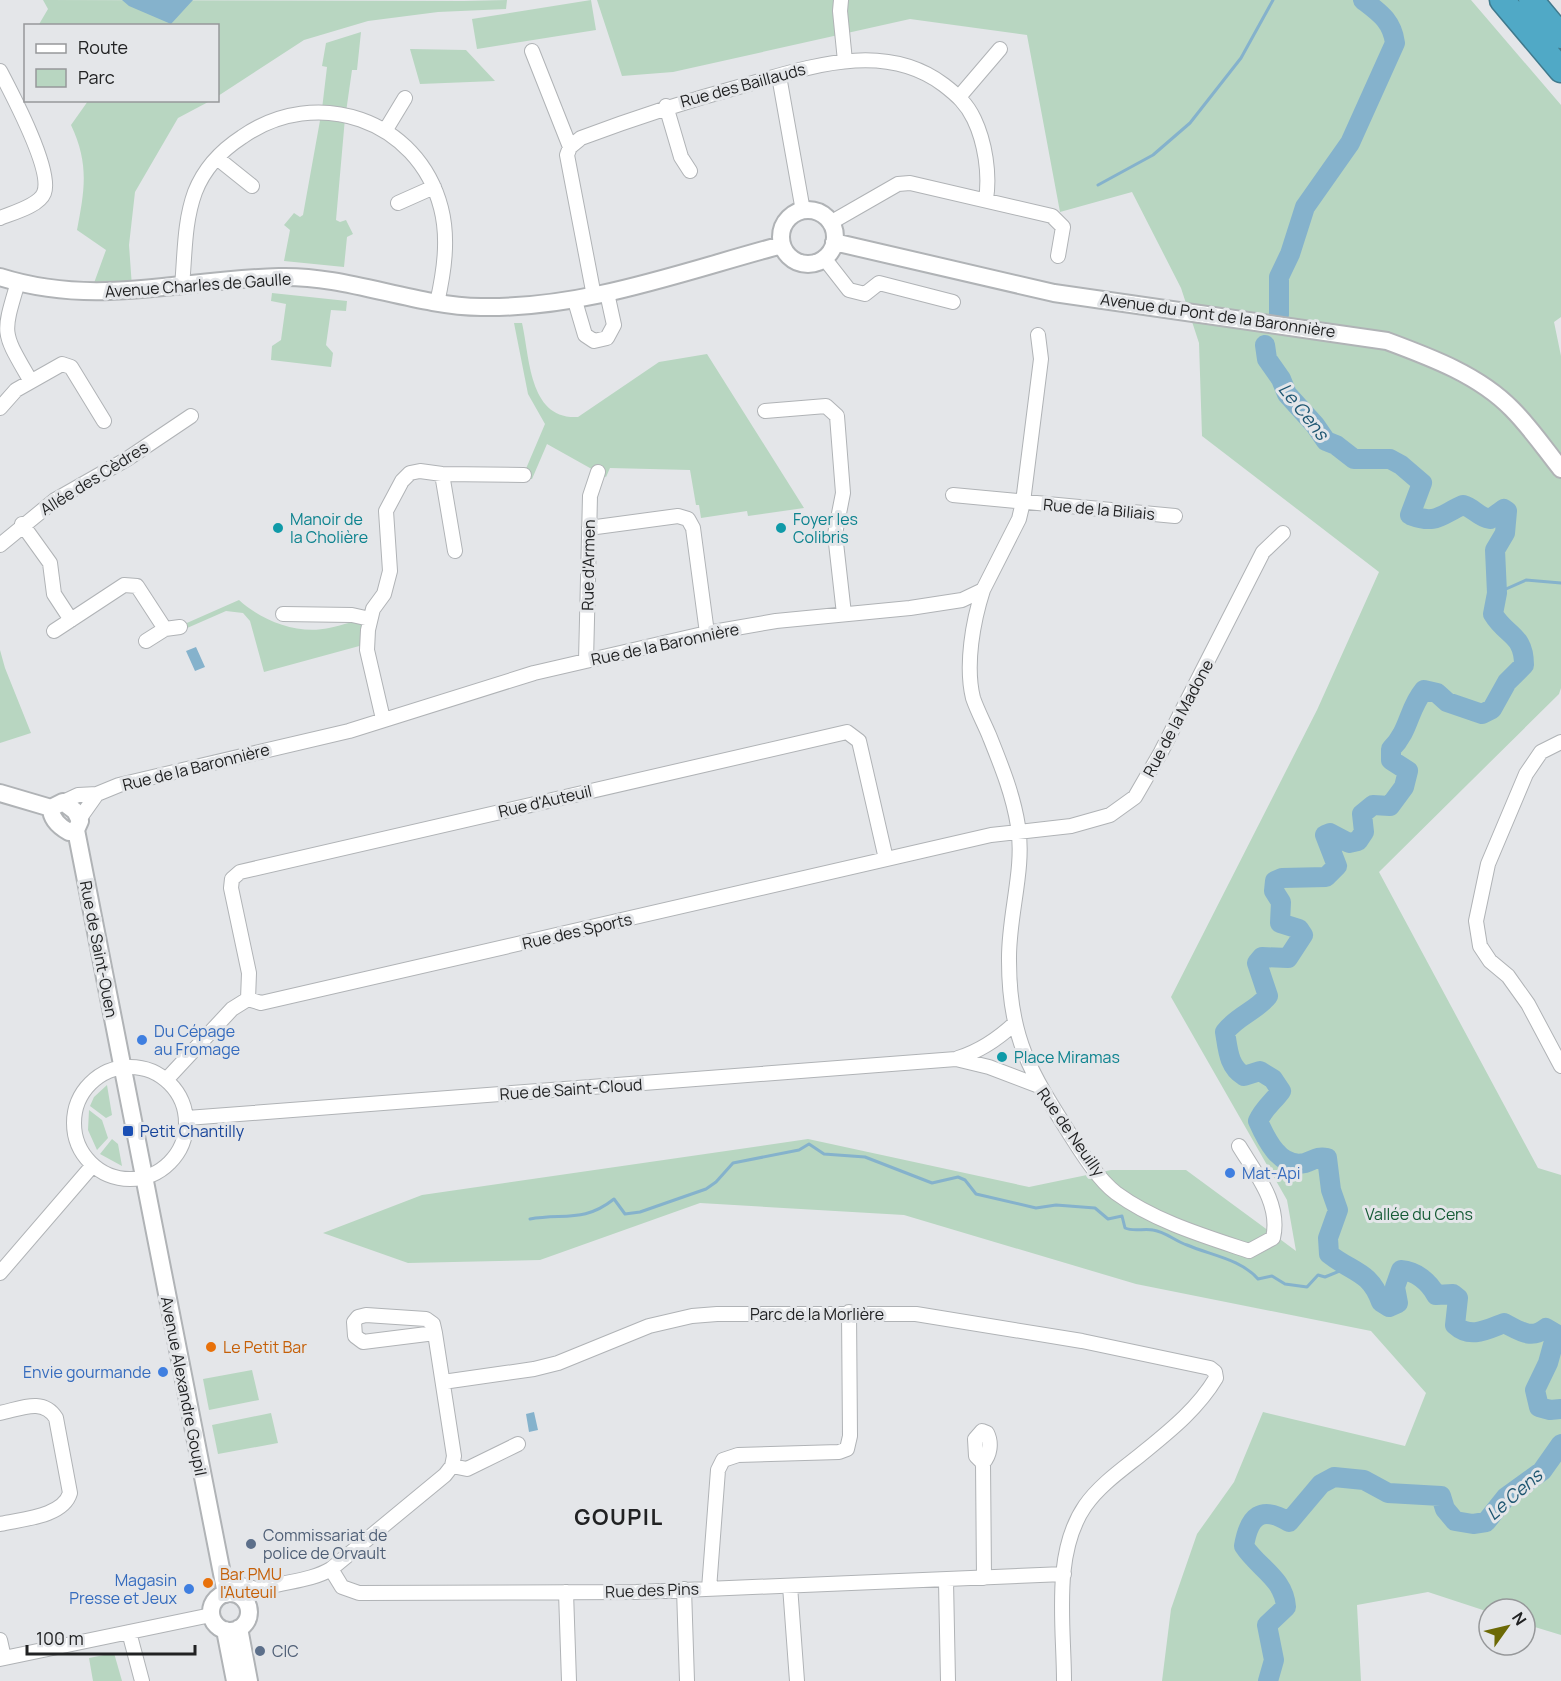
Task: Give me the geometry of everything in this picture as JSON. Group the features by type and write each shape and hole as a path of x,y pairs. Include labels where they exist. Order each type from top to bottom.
{"highway":[{"path":"1502,0 1561,70"},
{"path":"1531,0 1561,36"}],"street":[{"path":"841,0 845,61"},
{"path":"959,97 1000,49"},
{"path":"532,51 570,147 567,155 600,295 614,325 607,338 594,341 585,335 575,301"},
{"name":"Rue des Baillauds","path":"570,147 581,138 666,106 821,64 867,60 908,67 931,76 959,97 969,109 982,144 988,185 986,199"},
{"path":"0,70 34,141 45,185 44,193 38,200 0,218"},
{"path":"779,76 803,211"},
{"path":"385,131 405,98"},
{"path":"666,106 681,157 690,171"},
{"path":"182,286 189,214 195,191 217,158 256,127 297,113 326,112 349,116 385,131 414,155 434,187 441,207 445,239 437,303"},
{"path":"217,158 252,186"},
{"path":"830,222 898,183 910,183 1052,216 1063,226 1058,256"},
{"path":"398,203 434,187"},
{"path":"803,211 817,212 830,222 834,242 824,258 811,263 798,262 789,256 782,244 781,233 785,223 793,215 803,211"},
{"name":"Avenue du Pont de la Baronnière","path":"834,242 1054,293 1325,330 1387,341 1426,356 1480,384 1510,407 1561,470"},
{"name":"Avenue Charles de Gaulle","path":"0,277 18,282 84,291 137,291 217,280 283,277 333,281 437,303 480,307 575,301 782,244"},
{"path":"824,258 849,290 866,294 879,283 952,302"},
{"path":"18,282 6,322 6,333 30,380"},
{"path":"982,590 1018,519 1023,502 1041,359 1038,335"},
{"path":"0,408 16,390 30,380 62,364 71,367 104,420"},
{"path":"765,411 826,406 837,416 843,493 836,534 844,614"},
{"name":"Allée des Cèdres","path":"0,545 22,524 55,500 127,459 191,416"},
{"name":"Rue d'Armen","path":"586,661 590,496 598,472"},
{"path":"383,719 367,650 370,619 373,609 384,594 390,571 386,511 402,481 410,473 524,475"},
{"path":"442,474 455,551"},
{"name":"Rue de la Biliais","path":"953,495 1175,516"},
{"path":"589,528 678,516 688,519 693,528 707,633"},
{"path":"22,524 50,563 54,594 71,620"},
{"name":"Rue de la Madone","path":"1019,831 1071,826 1110,815 1135,797 1161,752 1263,552 1283,532"},
{"path":"54,631 124,585 137,586 165,629"},
{"name":"Rue de la Baronnière","path":"57,805 78,795 97,794 119,785 350,731 534,673 707,633 776,621 962,600 982,590"},
{"name":"Rue de Neuilly","path":"982,590 977,609 970,672 974,698 1014,803 1019,831 1020,852 1009,959 1011,1006 1020,1044 1039,1086 1081,1151 1114,1191 1141,1209 1249,1251 1273,1239 1277,1224 1271,1200 1239,1146"},
{"path":"283,614 352,615 370,619"},
{"path":"146,641 165,629 180,627"},
{"name":"Rue d'Auteuil","path":"248,999 249,973 231,888 232,879 240,872 847,732 859,741 886,859"},
{"path":"1561,742 1541,752 1526,774 1488,864 1476,921 1480,946 1490,961 1508,976 1527,1004 1561,1066"},
{"path":"0,793 57,805 51,814 58,824 69,832 78,824 97,794"},
{"name":"Rue de Saint-Ouen","path":"78,824 143,1178"},
{"name":"Rue des Sports","path":"248,999 267,1001 886,859 1019,831"},
{"path":"166,1080 232,1009 248,999"},
{"name":"Rue de Saint-Cloud","path":"186,1118 956,1059 974,1053 1002,1036 1015,1023"},
{"name":"Rue de Saint-Cloud","path":"956,1059 989,1067 1039,1086"},
{"path":"121,1067 141,1068 166,1080 179,1094 186,1118 185,1137 177,1154 162,1170 143,1178 123,1179 106,1174 93,1165 80,1148 74,1126 76,1108 84,1091 102,1075 121,1067"},
{"path":"0,1273 93,1165"},
{"name":"Avenue Alexandre Goupil","path":"143,1178 226,1594"},
{"path":"709,1588 718,1470 723,1460 738,1455 839,1452 847,1449 850,1436 849,1312"},
{"name":"Parc de la Morlière","path":"443,1383 558,1363 649,1326 692,1316 849,1312 916,1314 1082,1341 1196,1365 1215,1372 1216,1378 1211,1387 1178,1424 1098,1489 1084,1507 1067,1549 1064,1574"},
{"path":"232,1629 216,1625 211,1615 216,1599 226,1594 249,1594 317,1577 331,1569 445,1475 452,1466 454,1456 443,1383 435,1333 433,1324 426,1319 366,1315 358,1317 354,1322 355,1336 363,1342 435,1333"},
{"path":"0,1413 34,1405 43,1405 52,1410 56,1418 70,1493 68,1501 59,1509 0,1524"},
{"path":"452,1466 467,1469 518,1444"},
{"path":"983,1463 984,1578"},
{"name":"Rue des Pins","path":"331,1569 342,1587 359,1593 684,1589 946,1581 1064,1574"},
{"path":"1064,1574 1064,1681"},
{"path":"222,1575 249,1594"},
{"path":"946,1581 948,1681"},
{"path":"790,1586 797,1681"},
{"path":"684,1589 687,1681"},
{"path":"566,1592 568,1681"},
{"path":"232,1629 248,1615 249,1594"},
{"path":"0,1640 2,1659 211,1615"},
{"path":"232,1629 235,1681"},
{"path":"232,1629 249,1681"},
{"path":"129,1632 142,1681"}],"green space":[{"path":"43,0 507,0 506,9 438,12 368,21 304,40 219,95 219,24 39,24 48,9"},
{"path":"591,0 596,30 477,49 472,19"},
{"name":"Vallée du Cens","path":"597,0 1471,0 1561,105 1561,317 1554,322 1561,356 1561,688 1559,694 1379,872 1538,1168 1561,1175 1561,1635 1537,1628 1537,1597 1477,1597 1477,1608 1428,1592 1357,1605 1361,1681 1162,1681 1171,1609 1197,1534 1234,1482 1263,1412 1405,1446 1426,1393 1371,1331 1136,1284 904,1215 700,1203 540,1260 408,1263 323,1233 422,1195 808,1139 1029,1187 1111,1170 1186,1170 1296,1251 1287,1200 1171,997 1317,710 1379,572 1202,436 1199,343 1181,288 1132,192 1060,212 1027,35 910,19 673,72 622,76"},
{"path":"361,32 357,70 352,70 346,112 322,109 327,67 322,66 326,43"},
{"path":"410,49 466,50 495,81 420,84"},
{"path":"87,102 208,102 178,118 135,192 129,245 132,287 94,283 106,250 77,230 84,176 81,152 71,125"},
{"path":"321,115 345,118 336,220 340,222 346,220 353,234 347,237 344,267 284,261 290,230 284,225 294,213 300,217 303,215"},
{"path":"272,293 347,301 346,311 331,310 326,345 333,353 331,367 271,360 272,346 281,340 286,304 271,301"},
{"path":"514,323 522,323 530,369 541,398 550,409 562,415 578,417 659,362 707,354 804,508 748,516 747,511 701,518 699,505 696,505 690,470 610,468 606,477 547,444 532,479 522,478 545,424 528,394"},
{"path":"239,600 269,620 305,630 329,628 370,619 363,645 264,672 250,621 243,613 226,611 178,632 180,626"},
{"path":"0,650 31,733 0,743"},
{"path":"107,1085 112,1115 106,1118 90,1106 94,1097"},
{"path":"89,1110 102,1120 108,1138 97,1150 88,1130"},
{"path":"112,1139 118,1144 122,1166 100,1154"},
{"path":"252,1370 259,1400 209,1410 203,1379"},
{"path":"271,1413 278,1443 218,1454 212,1425"},
{"path":"114,1653 122,1681 93,1681 89,1658"}],"water":[{"path":"122,0 193,0 171,24 129,6"},
{"path":"196,647 205,667 195,671 186,651"},
{"path":"534,1412 538,1430 529,1432 526,1414"}],"waterway":[{"path":"1098,185 1153,155 1190,123 1241,58 1273,0"},
{"name":"Le Cens","path":"1279,315 1279,277 1290,254 1305,207 1350,143 1395,43 1388,23 1363,0"},
{"name":"Le Cens","path":"1265,345 1267,359 1281,379 1287,394 1326,441 1336,445 1354,459 1390,459 1422,483 1410,515 1433,519 1463,505 1490,519 1504,509 1507,511 1505,533 1495,550 1497,593 1493,614 1518,641 1524,665 1507,682 1492,709 1482,714 1447,702 1437,693 1424,690 1402,734 1391,749 1391,760 1408,771 1404,787 1390,806 1373,805 1362,814 1364,832 1358,841 1349,843 1330,833 1325,835 1337,866 1326,877 1282,878 1275,881 1274,891 1281,902 1280,923 1299,929 1303,935 1288,958 1262,957 1257,963 1268,996 1225,1032 1230,1057 1235,1067 1244,1076 1260,1071 1273,1079 1281,1091 1258,1121 1275,1151 1288,1162 1296,1164 1327,1158 1331,1190 1338,1210 1328,1238 1329,1254 1366,1278 1372,1284 1381,1302 1389,1307 1398,1303 1395,1287 1401,1270 1412,1272 1422,1278 1436,1295 1453,1294 1458,1298 1455,1325 1466,1332 1478,1332 1504,1323 1525,1333 1541,1332 1546,1328 1556,1334 1548,1363 1535,1390 1539,1407 1550,1410 1561,1409"},
{"path":"1497,593 1526,580 1561,583"},
{"path":"530,1219 583,1214 603,1207 614,1199 625,1214 640,1212 706,1189 716,1182 733,1163 799,1150 809,1144 824,1154 865,1157 932,1183 958,1177 965,1180 976,1194 1036,1208 1056,1205 1095,1208 1108,1219 1122,1216 1125,1228 1158,1231 1234,1262 1258,1279 1272,1276 1285,1284 1307,1287 1318,1275 1325,1277 1347,1268"},
{"name":"Le Cens","path":"1268,1681 1274,1660 1267,1625 1286,1607 1281,1588 1244,1546 1249,1527 1258,1516 1271,1514 1289,1522 1321,1484 1334,1477 1364,1480 1388,1493 1441,1496 1445,1509 1455,1521 1473,1524 1486,1522 1506,1497 1542,1471 1561,1444"}],"place":[{"name":"Manoir de la Cholière","path":"278,528"},
{"name":"Foyer les Colibris","path":"781,528"},
{"name":"Du Cépage au Fromage","path":"142,1040"},
{"name":"Place Miramas","path":"1002,1057"},
{"name":"Petit Chantilly","path":"128,1131"},
{"name":"Mat-Api","path":"1230,1173"},
{"name":"Le Petit Bar","path":"211,1347"},
{"name":"Envie gourmande","path":"163,1372"},
{"name":"Commissariat de police de Orvault","path":"251,1544"},
{"name":"Bar PMU l'Auteuil","path":"208,1583"},
{"name":"Magasin Presse et Jeux","path":"189,1589"},
{"name":"CIC","path":"260,1651"}],"district":[{"name":"GOUPIL","path":"619,1517"}]}
